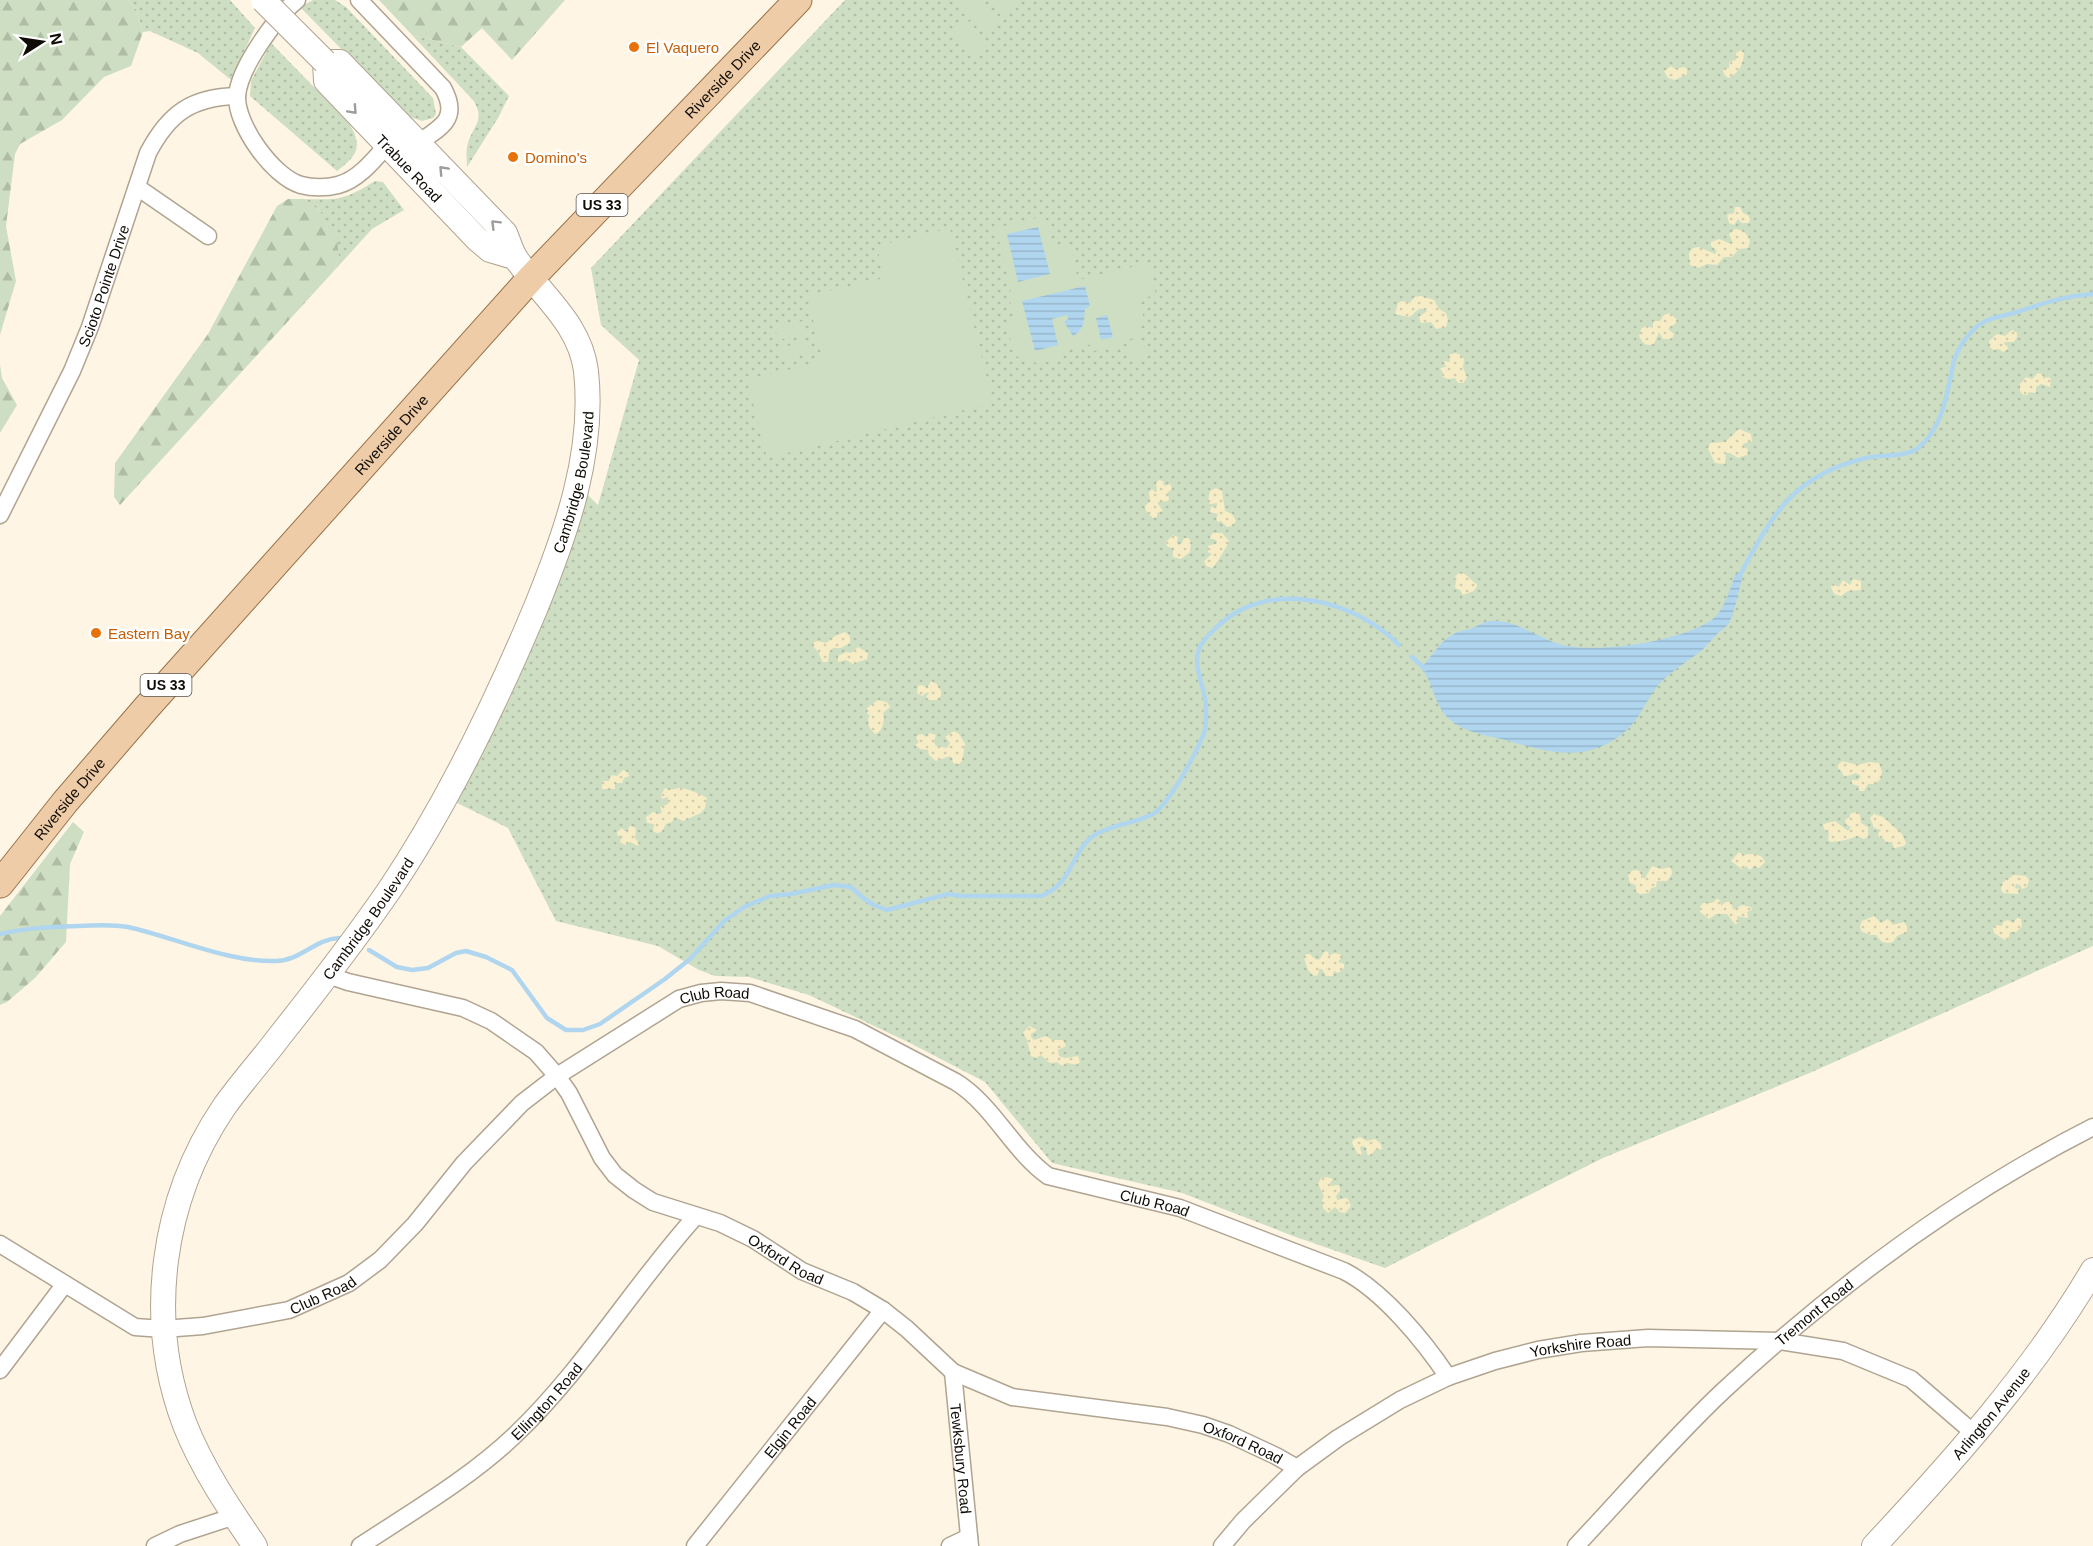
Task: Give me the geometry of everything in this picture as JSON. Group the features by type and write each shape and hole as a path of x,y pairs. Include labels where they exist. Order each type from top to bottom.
{"main road":[{"name":"Riverside Drive","path":"0,884 62,805 147,707 531,278 798,0"}],"street":[{"name":"Trabue Road","path":"263,0 325,62 326,81 477,239 490,250 514,257"},
{"path":"297,0 263,38 249,60 237,96 246,131 256,146 288,178 313,187 339,185 366,169 387,145"},
{"path":"359,0 443,88 450,100 450,113 444,126 418,143"},
{"name":"Trabue Road","path":"325,62 339,62 505,233 514,257 531,278"},
{"name":"Scioto Pointe Drive","path":"0,515 72,371 90,327 136,187 159,132 187,106 223,96 237,96"},
{"path":"136,187 208,236"},
{"name":"Cambridge Boulevard","path":"255,1546 212,1481 185,1424 174,1390 163,1329 166,1259 175,1217 192,1165 225,1107 328,975 391,887 465,762 525,633 555,561 569,519 587,421 588,400 583,356 577,338 568,322 531,278"},
{"name":"Oxford Road","path":"328,975 348,982 463,1008 491,1021 536,1052 569,1093 602,1158 615,1175 634,1190 653,1202 720,1223 753,1239 802,1271 853,1292 883,1310 953,1372 1012,1397 1167,1417 1203,1425 1229,1434 1297,1468"},
{"name":"Club Road","path":"0,1244 135,1328 163,1329 202,1326 289,1310 349,1282 380,1260 415,1224 464,1164 522,1103 556,1076 679,999 721,991 750,993 855,1029 970,1090 1034,1165 1048,1176 1180,1208 1363,1280 1433,1356 1448,1377"},
{"name":"Tremont Road","path":"1576,1546 1723,1391 1885,1254 1962,1201 2052,1148 2093,1127"},
{"name":"Ellington Road","path":"360,1546 472,1470 515,1435 575,1368 630,1296 696,1216"},
{"name":"Arlington Avenue","path":"1874,1546 1976,1435 2043,1346 2093,1270"},
{"path":"0,1370 64,1285"},
{"name":"Elgin Road","path":"695,1546 883,1310"},
{"name":"Yorkshire Road","path":"1221,1546 1297,1468 1338,1438 1400,1400 1448,1377 1538,1350 1581,1343 1648,1338 1780,1341 1843,1351 1911,1379 1976,1435"},
{"name":"Tewksbury Road","path":"953,1372 970,1541"},
{"path":"155,1546 180,1534 234,1516"},
{"path":"950,1546 970,1541"}],"green space":[{"path":"0,0 128,0 136,9 143,32 131,66 104,77 62,120 20,144 15,154 6,226 16,281 0,335"},
{"path":"128,0 230,0 255,28 231,80 198,53 150,31 143,32 136,9"},
{"path":"313,0 335,0 346,7 433,98 436,114 433,118 422,121 407,116 300,7"},
{"path":"379,0 565,0 512,60 482,28 461,47 412,35"},
{"path":"845,0 2093,0 2093,946 1812,1072 1603,1158 1385,1268 1293,1236 1182,1193 1052,1163 985,1082 910,1043 809,995 749,977 715,976 699,970 658,946 556,921 508,828 455,802 509,701 540,626 587,494 598,505 639,360 601,325 591,268"},
{"path":"964,0 981,0 999,20 985,33 960,4"},
{"path":"988,0 1013,0 1016,4 1002,17"},
{"path":"965,17 990,45 976,58 951,30"},
{"path":"412,35 461,47 509,96 467,167 467,147 477,124 479,114 477,107"},
{"path":"271,43 349,123 356,138 356,150 350,160 337,171 250,96 251,81"},
{"path":"375,181 383,182 404,210 372,229 333,272 339,256 320,211 304,199 341,198"},
{"path":"288,199 304,199 320,211 337,241 339,256 333,272 120,505 114,497 115,463 208,334 277,206"},
{"path":"1045,216 1049,231 1048,240 1059,246 1070,244 1078,280 1148,263 1156,295 1139,299 1144,320 1137,323 1142,345 1145,345 1147,352 1143,360 1134,362 1128,357 1126,349 1135,343 1134,338 1124,341 1125,344 1094,351 1093,344 1069,349 1069,352 1060,358 1043,363 1031,362 1022,356 1015,357 1007,325 1015,322 1008,292 1011,291 996,228"},
{"path":"950,228 993,403 767,458 747,380 823,361 807,296 884,278 877,246"},
{"path":"803,321 806,334 778,340 775,328"},
{"path":"807,341 810,353 783,360 780,348"},
{"path":"0,364 2,378 17,405 0,433"},
{"path":"73,822 84,832 70,864 66,942 35,978 7,1002 0,1005 0,916"}],"sand":[{"path":"1741,50 1744,53 1741,65 1735,74 1728,78 1723,69 1729,68 1729,62 1736,60 1736,53"},
{"path":"1671,66 1675,69 1684,67 1687,69 1687,74 1675,80 1668,78 1664,71"},
{"path":"1735,207 1740,207 1743,213 1749,216 1748,223 1742,223 1738,219 1734,225 1729,223 1727,215 1734,213"},
{"path":"1735,229 1743,231 1748,236 1750,241 1748,248 1739,249 1732,257 1724,257 1717,265 1707,264 1698,268 1690,265 1689,253 1693,248 1699,247 1715,254 1717,251 1711,246 1711,242 1719,239 1733,243 1729,234"},
{"path":"1421,296 1434,300 1439,309 1446,313 1448,320 1446,327 1436,329 1431,322 1421,323 1419,317 1427,311 1424,309 1419,309 1409,317 1395,314 1398,303 1402,301 1410,303 1414,297"},
{"path":"1670,313 1677,320 1668,329 1674,334 1672,339 1663,339 1659,332 1654,344 1645,344 1639,336 1641,329 1646,326 1653,328 1653,321 1660,321 1664,315"},
{"path":"2012,330 2017,333 2017,337 2014,342 2005,342 2007,350 2003,352 1990,347 1989,341 1997,334 2005,336"},
{"path":"1455,353 1464,359 1463,367 1467,378 1463,383 1458,383 1455,378 1448,379 1441,376 1443,373 1440,368 1446,367 1443,361 1450,362 1449,355"},
{"path":"2038,373 2043,374 2043,379 2048,377 2051,379 2050,387 2041,384 2036,387 2036,393 2029,392 2023,395 2020,391 2020,384 2026,377 2032,379"},
{"path":"1739,429 1751,434 1752,441 1743,444 1743,447 1748,449 1747,455 1738,458 1726,453 1725,464 1715,463 1708,449 1710,443 1725,442"},
{"path":"1159,480 1163,481 1164,486 1170,484 1172,489 1167,493 1168,501 1158,502 1163,511 1157,513 1157,517 1153,518 1146,511 1145,506 1150,501 1149,492 1152,489 1157,491 1156,483"},
{"path":"1216,488 1222,491 1225,511 1232,514 1236,521 1232,526 1227,527 1221,521 1218,522 1216,519 1218,514 1210,512 1211,507 1217,506 1217,503 1210,504 1208,501 1210,491"},
{"path":"1213,533 1222,533 1229,541 1212,568 1206,566 1204,561 1212,554 1208,552 1208,546 1217,543 1216,540 1209,538"},
{"path":"1173,535 1178,537 1179,545 1184,538 1188,538 1191,542 1190,552 1181,559 1173,557 1173,548 1168,547 1165,543"},
{"path":"1459,573 1477,584 1474,591 1463,595 1455,588 1454,578"},
{"path":"1853,579 1861,581 1861,590 1848,591 1841,596 1834,594 1832,584 1839,587 1843,580 1850,585"},
{"path":"845,632 850,636 850,643 841,648 833,648 829,653 828,662 823,662 813,646 814,642 826,643"},
{"path":"858,647 868,653 867,659 853,664 846,660 838,662 838,656 846,652 851,653"},
{"path":"931,681 937,684 941,691 941,696 937,700 928,700 926,697 929,693 927,692 922,696 917,693 918,686 922,685 927,688"},
{"path":"878,700 887,702 890,707 883,713 883,725 875,734 869,727 868,718 870,716 867,708"},
{"path":"954,731 959,734 965,744 962,761 959,764 953,763 950,756 936,761 929,755 928,750 920,749 915,745 919,742 916,738 918,735 922,734 926,737 929,733 936,735 934,742 936,746 947,748 950,743 945,737"},
{"path":"1842,761 1858,765 1869,762 1879,763 1882,772 1880,780 1874,784 1868,784 1864,791 1859,791 1859,786 1852,784 1852,780 1858,780 1861,776 1856,773 1844,777 1838,768"},
{"path":"623,770 628,772 629,776 624,778 622,783 615,783 615,789 602,789 602,781 609,781 611,775 617,776"},
{"path":"665,788 671,790 681,788 702,795 707,798 705,808 701,813 683,821 675,817 672,822 666,824 662,832 656,833 653,831 654,824 647,823 646,817 653,812 660,814 662,812 660,807 668,804 668,797 662,799 661,795"},
{"path":"1856,812 1860,815 1861,823 1868,827 1868,837 1864,839 1857,836 1831,842 1828,840 1829,833 1824,829 1823,824 1835,821 1848,831 1851,827 1846,824 1845,820 1850,817 1850,814"},
{"path":"1874,814 1883,817 1902,834 1906,843 1904,846 1894,848 1892,842 1886,842 1879,837 1881,830 1874,828 1870,818"},
{"path":"629,826 636,829 635,838 639,843 638,846 630,842 625,845 620,842 621,837 617,835 617,832 622,828 628,831"},
{"path":"1739,852 1743,855 1759,855 1765,862 1759,868 1754,866 1750,870 1746,866 1742,869 1731,861"},
{"path":"1652,866 1661,869 1671,867 1672,874 1667,881 1657,881 1656,887 1651,888 1649,893 1636,892 1636,885 1630,883 1628,875 1636,870 1641,873 1641,878 1645,878"},
{"path":"2014,875 2026,876 2029,880 2027,887 2022,889 2016,884 2015,888 2019,889 2018,894 2003,893 2001,889 2003,882"},
{"path":"1717,899 1720,900 1721,906 1730,902 1734,910 1742,905 1751,907 1752,910 1747,912 1747,918 1737,916 1738,923 1735,924 1727,914 1716,914 1709,919 1700,912 1700,907 1703,903 1712,903"},
{"path":"1874,916 1881,923 1888,919 1893,925 1904,922 1907,932 1897,936 1893,942 1882,942 1876,935 1861,931 1862,921"},
{"path":"2017,918 2021,919 2022,927 2016,932 2010,932 2008,940 1994,933 1993,928 1996,925 2002,926 2003,922 2008,920 2013,923"},
{"path":"1325,951 1329,956 1334,953 1340,954 1342,957 1338,962 1344,964 1344,968 1338,973 1334,971 1333,976 1326,976 1322,969 1319,969 1318,975 1314,976 1308,970 1304,958 1306,954 1310,954 1319,960"},
{"path":"1029,1026 1037,1030 1031,1034 1034,1040 1046,1036 1052,1040 1063,1040 1066,1046 1058,1050 1059,1056 1065,1058 1078,1056 1080,1062 1077,1065 1067,1063 1062,1066 1057,1062 1050,1062 1041,1055 1036,1058 1031,1056 1023,1033"},
{"path":"1360,1137 1367,1141 1375,1139 1381,1144 1382,1149 1375,1150 1370,1156 1367,1154 1366,1147 1361,1146 1362,1154 1359,1156 1352,1143"},
{"path":"1321,1178 1333,1179 1331,1186 1340,1187 1336,1196 1337,1200 1348,1199 1351,1206 1345,1213 1335,1207 1328,1213 1323,1208 1324,1196 1318,1184"}],"water":[{"path":"1038,227 1050,274 1018,282 1007,234"},
{"path":"1085,286 1090,306 1085,309 1080,331 1073,336 1064,322 1068,319 1067,315 1052,319 1058,345 1035,351 1022,301"},
{"path":"1107,315 1113,337 1101,340 1096,318"},
{"path":"1736,573 1743,575 1735,606 1726,627 1700,652 1660,683 1629,728 1614,740 1599,747 1569,753 1554,752 1481,734 1459,726 1442,711 1421,668 1447,638 1457,632 1490,621 1509,623 1554,642 1578,647 1597,648 1641,644 1684,633 1714,618 1725,603"}],"waterway":[{"path":"1739,577 1774,517 1802,487 1841,465 1866,458 1907,453 1918,448 1927,439 1934,430 1943,408 1956,356 1966,339 1979,325 1991,319 2053,301 2093,294"},
{"path":"369,950 397,967 412,970 428,968 456,953 466,951 486,957 512,970 547,1018 566,1030 583,1030 600,1024 665,979 690,959 724,921 744,907 770,896 834,885 851,887 863,898 887,910 948,894 1041,896 1060,884 1080,850 1093,836 1153,814 1160,809 1175,788 1205,730 1205,700 1197,656 1200,646 1219,625 1240,611 1262,602 1287,599 1312,600 1359,616 1381,629 1399,645"},
{"path":"1412,657 1425,669"},
{"path":"0,934 48,927 115,925 145,931 221,954 258,961 293,958 322,942 339,938"}],"place":[{"name":"El Vaquero","path":"634,47"},
{"name":"Domino's","path":"513,157"},
{"name":"Eastern Bay","path":"96,633"}]}
